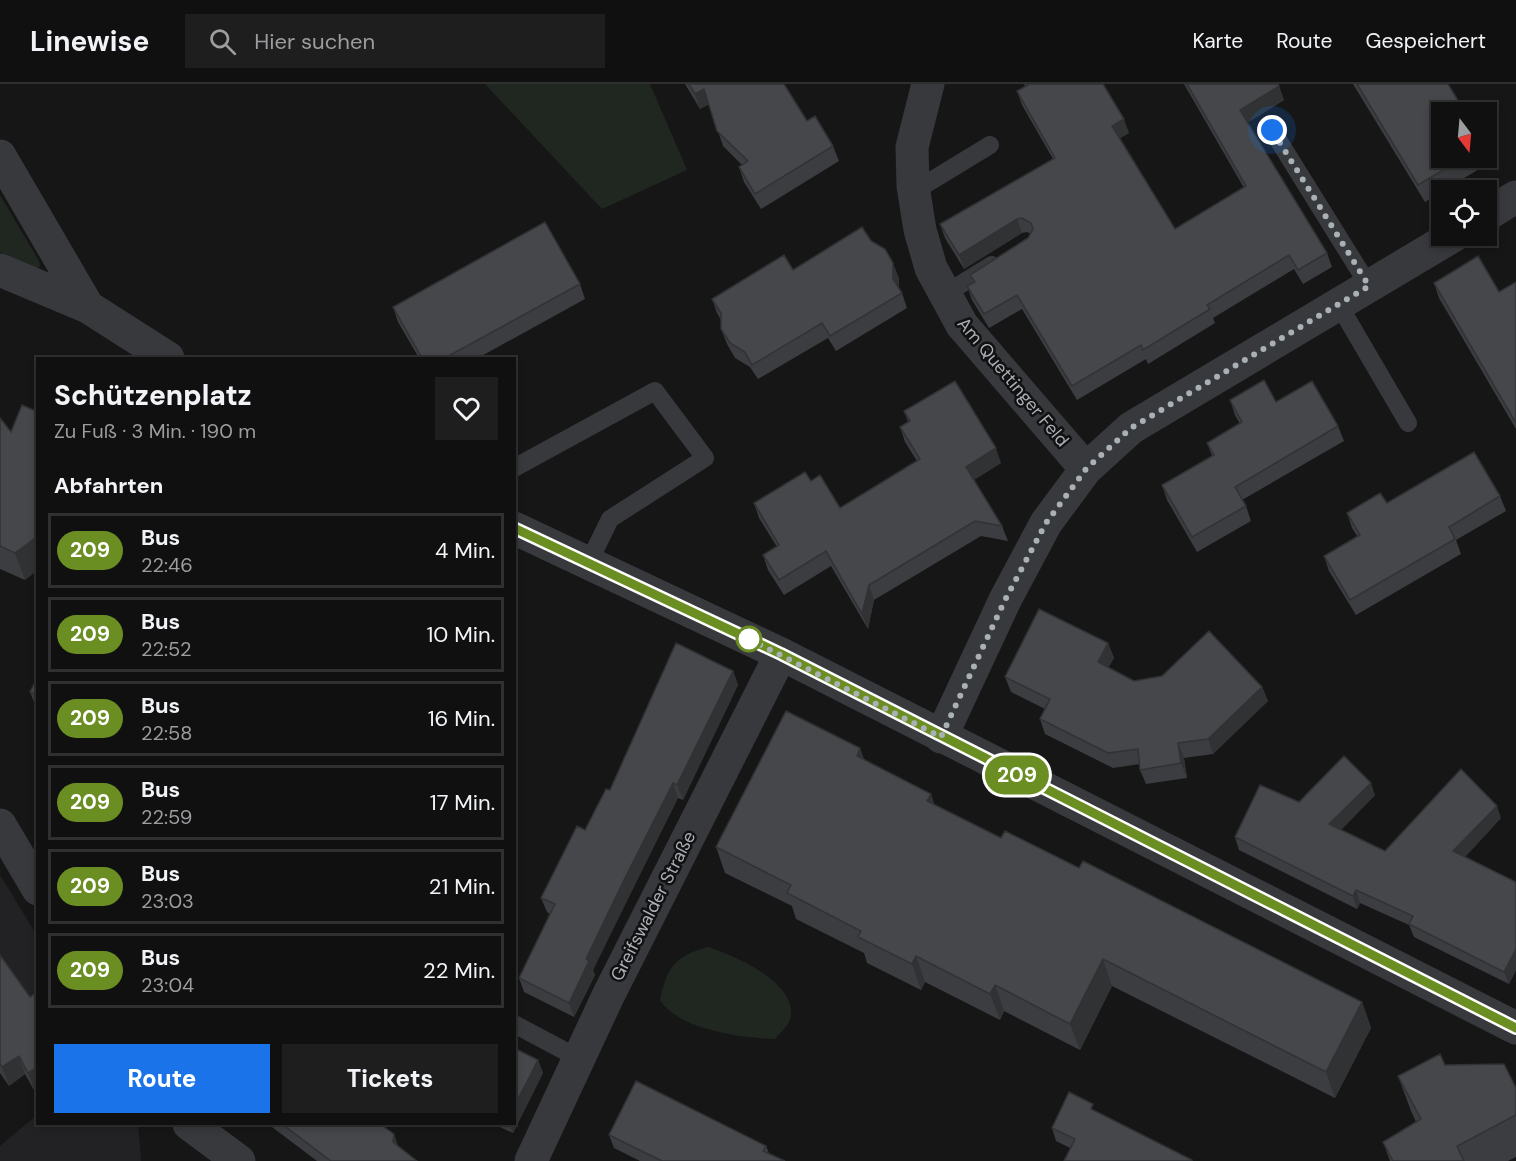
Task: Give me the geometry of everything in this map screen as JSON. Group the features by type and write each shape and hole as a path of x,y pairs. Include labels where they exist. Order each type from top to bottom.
{"street":[{"name":"Am Quettinger Feld","path":"928,84 912,147 913,186 920,230 931,268 962,325 1086,469"},
{"path":"0,157 88,307"},
{"path":"1497,208 1516,197"},
{"path":"941,737 1005,600 1046,523 1086,469 1131,428 1436,246"},
{"path":"0,270 88,307 166,357"},
{"path":"516,529 781,654 1516,1028"},
{"name":"Greifswalder Straße","path":"531,1161 578,1058 781,654"},
{"path":"1,829 36,886"},
{"path":"190,1125 239,1161"}],"lane":[{"path":"1272,130 1369,286"},
{"path":"913,186 926,184 990,145"},
{"path":"945,294 1008,255"},
{"path":"1339,304 1408,423"},
{"path":"516,467 655,391 705,458 610,519 589,562"},
{"path":"516,1025 578,1058"}],"shaded area":[{"path":"485,84 650,84 687,170 602,209"},
{"path":"0,195 39,261 40,266 36,270 0,252"},
{"path":"0,875 36,934 36,1010 0,1036"},
{"path":"708,947 747,963 773,981 783,992 790,1003 791,1015 787,1025 775,1039 746,1037 696,1025 681,1019 660,1000 666,979 674,964 688,954"},
{"path":"36,1116 36,1125 138,1125 141,1161 0,1161 0,1146"}],"building":[{"path":"689,84 784,84 807,121 815,116 833,146 755,194 739,167 748,161 717,131 704,89 695,94"},
{"path":"1027,84 1103,84 1124,119 1112,126 1175,229 1246,186 1187,84 1278,84 1279,86 1240,110 1327,253 1298,270 1289,255 1207,305 1210,309 1143,350 1141,345 1072,386 1017,295 984,314 967,286 975,282 970,275 1028,238 1033,229 1031,223 1022,218 1017,219 959,255 940,224 1055,158 1017,91"},
{"path":"1357,84 1448,84 1459,102 1431,102 1431,168 1447,168 1418,185"},
{"path":"545,222 580,284 447,357 421,357 393,307"},
{"path":"862,227 871,241 885,249 893,263 893,279 902,293 830,336 822,323 752,365 745,352 730,343 721,329 721,313 712,299 784,255 793,270"},
{"path":"1478,256 1499,292 1516,282 1516,423 1434,283"},
{"path":"1264,380 1276,402 1312,381 1338,426 1235,487 1246,506 1192,537 1162,485 1214,455 1207,443 1242,422 1230,400"},
{"path":"955,381 996,448 966,467 1002,526 975,521 869,585 862,614 826,551 779,580 763,555 779,545 754,503 805,472 811,481 820,475 840,508 920,459 900,427 910,421 904,411"},
{"path":"22,405 36,411 36,537 15,553 0,546 0,418 11,432"},
{"path":"1474,452 1500,496 1449,527 1455,539 1350,600 1324,556 1360,535 1347,513 1380,493 1387,503"},
{"path":"1039,609 1108,643 1098,662 1134,681 1162,676 1209,631 1262,687 1208,739 1178,743 1181,763 1140,770 1138,749 1108,753 1040,719 1050,699 1005,677"},
{"path":"676,643 733,671 677,785 673,783 624,880 586,959 589,961 569,1003 519,978 555,904 541,898 577,826 585,830 606,789 610,790"},
{"path":"36,680 36,695 30,692"},
{"path":"786,711 860,748 857,756 931,794 927,801 1001,838 1005,831 1079,868 1083,861 1362,1002 1326,1072 1103,959 1070,1024 995,985 990,994 916,956 912,964 858,937 861,931 787,893 791,885 716,847"},
{"path":"1344,756 1371,783 1329,824 1385,851 1461,769 1497,806 1453,851 1516,882 1516,949 1504,972 1409,924 1413,916 1356,890 1353,896 1235,837 1260,785 1299,802"},
{"path":"0,955 30,997 36,992 36,1068 28,1073 19,1056 2,1067 0,1064"},
{"path":"516,1049 538,1060 516,1103"},
{"path":"1440,1054 1445,1065 1504,1064 1516,1088 1516,1115 1457,1146 1464,1161 1393,1161 1383,1142 1421,1119 1398,1076"},
{"path":"636,1081 766,1146 763,1151 785,1161 662,1161 609,1135"},
{"path":"1069,1092 1093,1104 1091,1109 1192,1161 1064,1161 1075,1139 1052,1128"},
{"path":"283,1125 381,1125 394,1134 393,1142 417,1161 331,1161"}],"bus line":[{"name":"209","path":"516,529 781,654 1516,1028"}],"route":[{"path":"749,639 745,637 941,737 1005,600 1046,523 1086,469 1131,428 1369,286 1272,130"}]}
